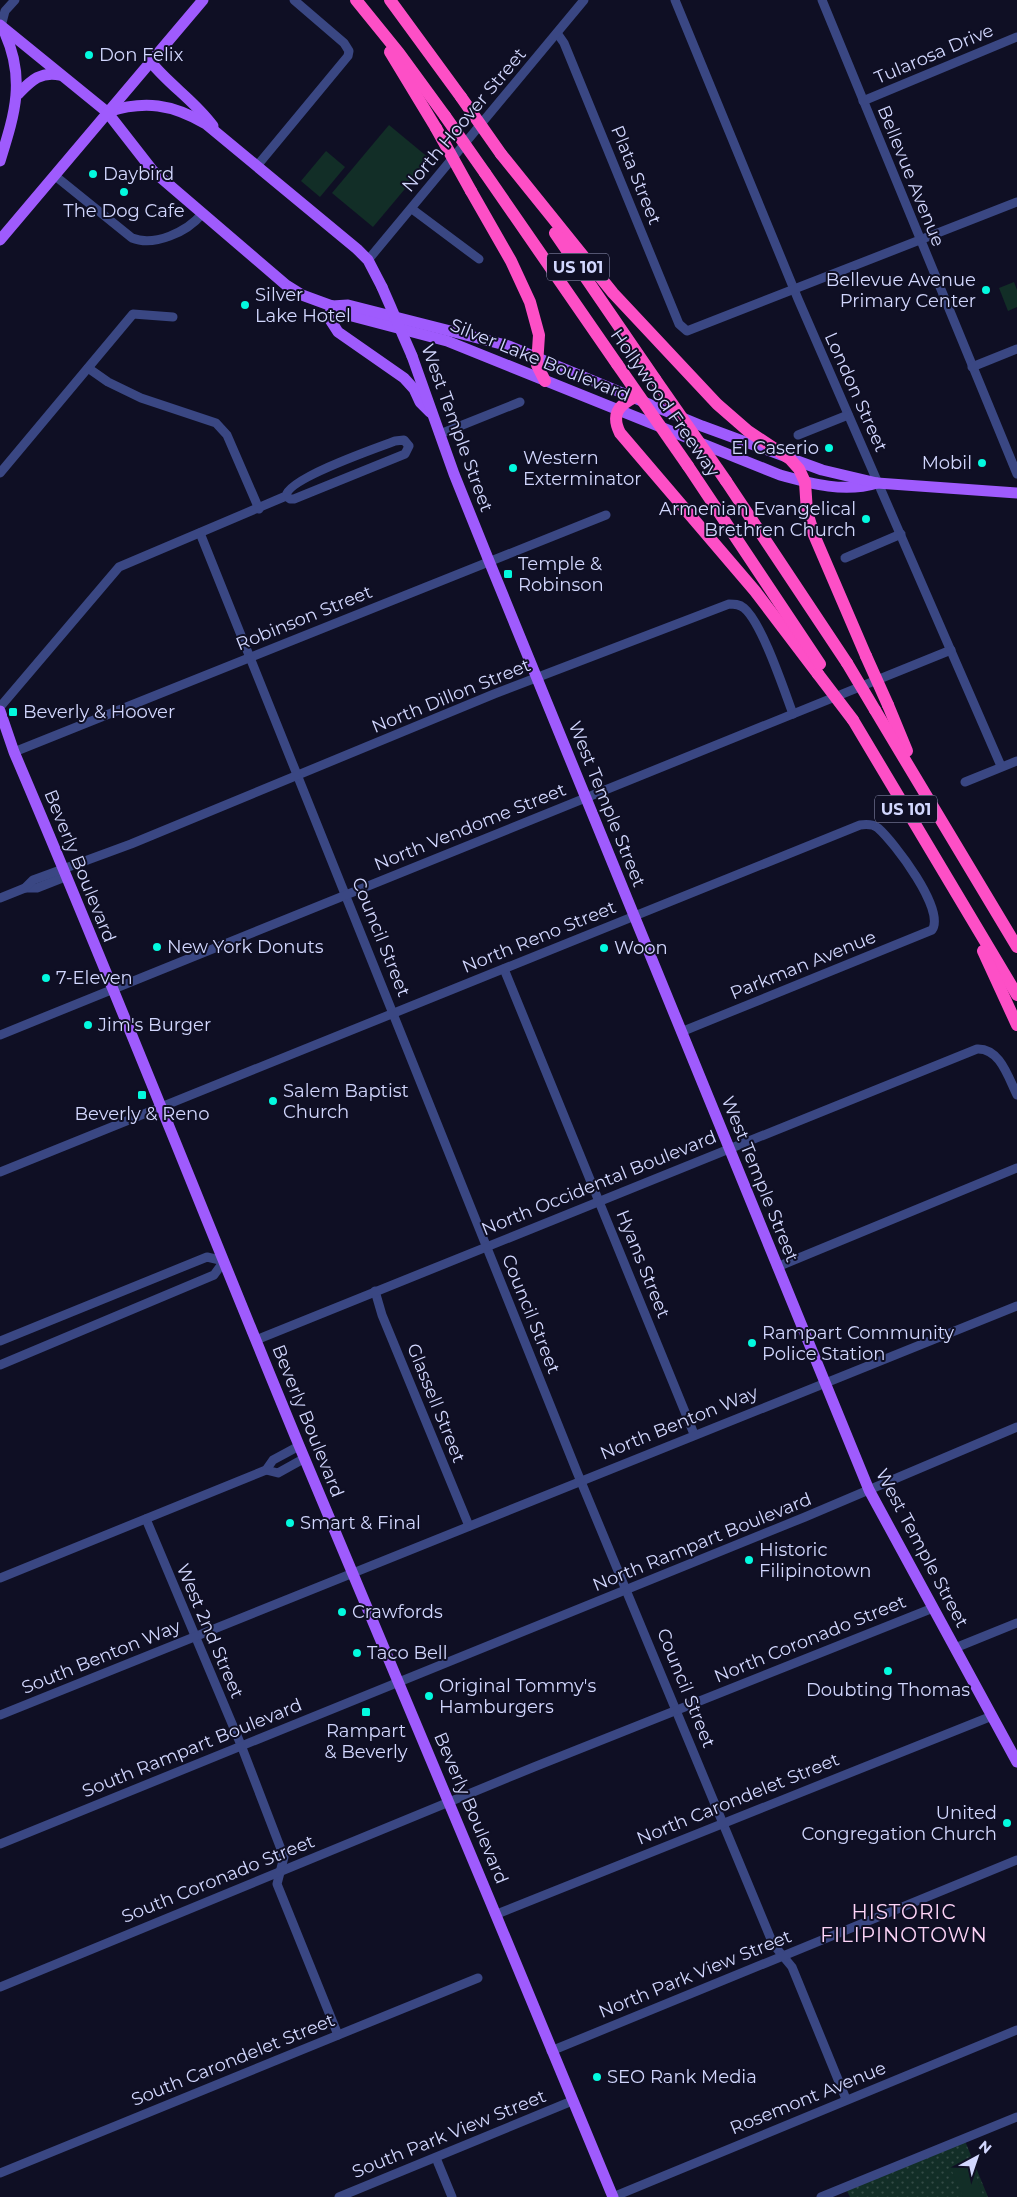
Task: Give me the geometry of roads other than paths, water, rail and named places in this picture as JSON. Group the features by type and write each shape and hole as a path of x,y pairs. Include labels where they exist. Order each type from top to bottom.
{"highway":[{"name":"Hollywood Freeway","path":"390,0 501,154 726,481 847,663 1017,947"},
{"name":"Hollywood Freeway","path":"359,3 445,116 688,466 853,720 1017,995"},
{"path":"359,3 436,128 511,261 530,302 539,335 536,356 537,365 545,381"},
{"path":"501,154 613,293 717,404 748,431 790,459 799,470 805,482 807,512 814,535 921,786"},
{"path":"635,396 624,402 617,410 616,426 626,441 750,585 822,673"},
{"path":"959,898 1017,1025"}],"main road":[{"path":"0,240 203,0"},
{"path":"1,28 108,112"},
{"path":"0,161 18,94 16,66 1,28"},
{"path":"150,61 164,77 202,110 219,133"},
{"path":"18,94 37,76 51,74 61,76"},
{"name":"West Temple Street","path":"108,112 129,105 148,104 166,107 195,118 219,133 368,260 412,356 489,561 868,1490 1017,1762"},
{"name":"Silver Lake Boulevard","path":"108,112 153,171 286,285 314,300 332,306 348,315 447,340 780,475 805,482 861,488 877,483"},
{"name":"Silver Lake Boulevard","path":"332,306 348,305 471,335 536,356 635,396 702,426 822,470 877,483 1017,493"},
{"path":"332,306 329,318 338,332 404,378 414,389 420,402 433,415"},
{"name":"Beverly Boulevard","path":"0,711 14,752 162,1108 299,1446 353,1572 397,1682 497,1914 551,2051 613,2197"}],"street":[{"path":"1,28 5,11 14,0"},
{"path":"257,166 346,59 348,51 344,43 294,0"},
{"name":"North Hoover Street","path":"368,260 412,210 584,0"},
{"name":"London Street","path":"675,0 794,290 1001,766"},
{"name":"Bellevue Avenue","path":"822,0 919,241 1017,474"},
{"name":"Plata Street","path":"557,33 564,43 679,324 684,330 691,332 794,290"},
{"name":"Tularosa Drive","path":"863,101 1017,37"},
{"path":"54,175 132,238 139,241 154,241 190,226 202,214"},
{"path":"794,290 1017,202"},
{"path":"412,210 479,259"},
{"path":"0,472 133,314 173,317"},
{"path":"972,367 1017,349"},
{"path":"88,368 108,382 141,398 216,423 228,435 258,509"},
{"path":"440,434 520,402"},
{"path":"798,436 848,416"},
{"path":"400,439 407,442 410,446 405,454 368,470 294,499 286,496 286,492 291,486 304,478 386,444 400,439"},
{"path":"0,707 119,567 286,496"},
{"name":"Robinson Street","path":"14,752 606,515"},
{"name":"Council Street","path":"200,533 581,1481 773,1944 792,1967 846,2099"},
{"path":"845,558 901,534"},
{"name":"North Dillon Street","path":"0,898 25,888 33,880 64,873 537,678 722,606 734,604 745,609 756,624 793,714"},
{"name":"North Vendome Street","path":"0,1035 951,650"},
{"path":"965,782 1017,761"},
{"name":"North Reno Street","path":"0,1172 633,916 867,824 878,828 913,872 935,915 934,926"},
{"name":"Parkman Avenue","path":"681,1032 928,932 934,926"},
{"name":"Hyans Street","path":"504,969 694,1434"},
{"name":"North Occidental Boulevard","path":"256,1340 977,1049 988,1050 994,1054 1017,1095"},
{"path":"777,1266 1017,1168"},
{"path":"0,1341 207,1257 224,1261 214,1275 0,1366"},
{"name":"Glassell Street","path":"375,1291 382,1315 469,1526"},
{"name":"North Benton Way","path":"353,1572 1017,1306"},
{"name":"North Rampart Boulevard","path":"397,1682 868,1490 1017,1427"},
{"path":"0,1578 266,1470 273,1460 299,1446"},
{"path":"266,1470 278,1473 305,1458"},
{"name":"West 2nd Street","path":"146,1519 241,1745 284,1857 277,1884 338,2035"},
{"name":"South Benton Way","path":"0,1715 353,1572"},
{"name":"North Coronado Street","path":"449,1802 933,1608"},
{"path":"955,1648 1017,1622"},
{"name":"South Rampart Boulevard","path":"0,1844 397,1682"},
{"name":"North Carondelet Street","path":"497,1914 992,1716"},
{"name":"South Coronado Street","path":"0,1987 449,1802"},
{"name":"North Park View Street","path":"551,2051 1017,1860"},
{"name":"South Carondelet Street","path":"0,2173 478,1978"},
{"name":"Rosemont Avenue","path":"613,2197 846,2099 1017,2030"},
{"name":"South Park View Street","path":"339,2197 572,2101"},
{"path":"821,2197 1017,2116"},
{"path":"436,2158 452,2197"}],"place":[{"name":"Don Felix","path":"89,55"},
{"name":"Daybird","path":"93,174"},
{"name":"The Dog Cafe","path":"124,192"},
{"name":"Bellevue Avenue Primary Center","path":"986,290"},
{"name":"Silver Lake Hotel","path":"245,305"},
{"name":"El Caserio","path":"829,448"},
{"name":"Mobil","path":"982,463"},
{"name":"Western Exterminator","path":"513,468"},
{"name":"Armenian Evangelical Brethren Church","path":"866,519"},
{"name":"Temple & Robinson","path":"508,574"},
{"name":"Beverly & Hoover","path":"13,712"},
{"name":"New York Donuts","path":"157,947"},
{"name":"Woon","path":"604,948"},
{"name":"7-Eleven","path":"46,978"},
{"name":"Jim's Burger","path":"88,1025"},
{"name":"Beverly & Reno","path":"142,1095"},
{"name":"Salem Baptist Church","path":"273,1101"},
{"name":"Rampart Community Police Station","path":"752,1343"},
{"name":"Smart & Final","path":"290,1523"},
{"name":"Historic Filipinotown","path":"749,1560"},
{"name":"Crawfords","path":"342,1612"},
{"name":"Taco Bell","path":"357,1653"},
{"name":"Doubting Thomas","path":"888,1671"},
{"name":"Original Tommy's Hamburgers","path":"429,1696"},
{"name":"Rampart & Beverly","path":"366,1712"},
{"name":"United Congregation Church","path":"1007,1823"},
{"name":"SEO Rank Media","path":"597,2077"}],"district":[{"name":"HISTORIC FILIPINOTOWN","path":"904,1924"}]}
